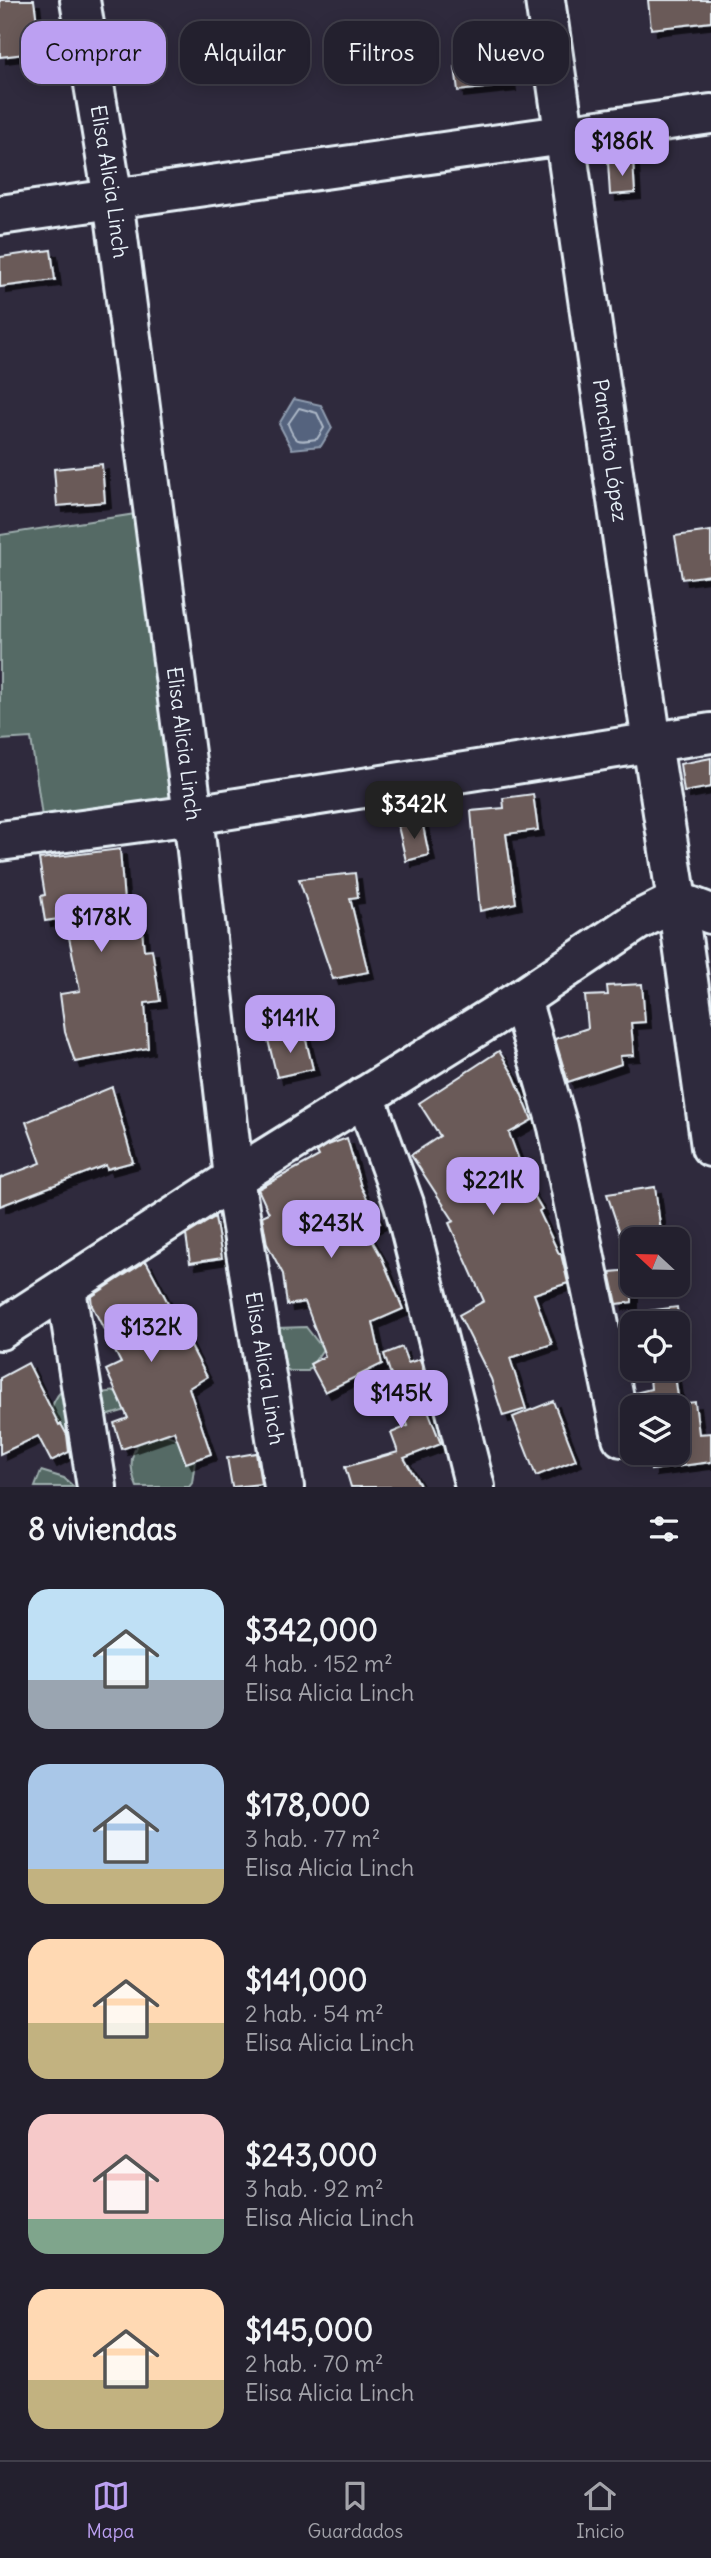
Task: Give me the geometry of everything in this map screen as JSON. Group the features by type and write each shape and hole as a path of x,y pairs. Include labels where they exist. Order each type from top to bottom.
{"street":[{"name":"Elisa Alicia Linch","path":"80,0 113,199 193,815 234,1178 284,1487"},
{"name":"Panchito López","path":"545,0 652,743 694,908 711,1147"},
{"path":"0,215 711,114"},
{"path":"0,841 193,815 711,733"},
{"path":"0,1330 234,1178 521,999 637,920 694,908"},
{"path":"521,999 558,1127 620,1427"},
{"path":"365,1096 404,1205 475,1487"},
{"path":"66,1289 97,1487"}],"green space":[{"path":"142,513 178,802 42,817 31,738 0,740 0,535"},
{"path":"306,1327 323,1349 308,1371 290,1371 266,1355 277,1328"},
{"path":"63,1389 84,1435 57,1444 51,1430 50,1415 54,1402"},
{"path":"116,1391 129,1395 133,1408 106,1416 93,1405 101,1393"},
{"path":"158,1433 179,1440 196,1454 192,1483 189,1487 137,1487 132,1472 133,1453 144,1434"},
{"path":"41,1471 64,1478 74,1487 35,1487"}],"water":[{"path":"294,399 321,405 332,428 321,446 292,449 279,424"}],"building":[{"path":"0,0 34,0 37,21 21,21 21,54 0,57"},
{"path":"648,0 711,0 711,22 651,29"},
{"path":"457,84 510,84 510,85 458,91"},
{"path":"633,160 635,193 610,195 608,162"},
{"path":"51,250 55,280 0,287 0,257"},
{"path":"102,464 105,502 57,506 54,469"},
{"path":"711,531 711,575 682,579 675,536"},
{"path":"711,758 711,787 684,792 680,764"},
{"path":"533,794 538,830 506,834 516,903 480,911 471,811 504,808 503,798"},
{"path":"422,821 429,855 406,861 398,826"},
{"path":"120,849 124,902 139,900 144,950 152,949 160,1001 145,1003 148,1048 75,1062 65,1032 60,994 80,991 65,918 45,921 41,896 45,895 39,859"},
{"path":"355,873 358,897 350,898 368,972 333,979 299,879"},
{"path":"642,984 645,1022 631,1023 634,1055 620,1056 621,1064 568,1082 555,1039 588,1028 585,996 608,995 607,986"},
{"path":"304,1032 313,1069 277,1077 268,1040"},
{"path":"499,1051 514,1076 532,1120 509,1133 529,1187 542,1209 539,1211 561,1254 568,1283 534,1294 552,1344 510,1358 526,1409 503,1416 491,1379 459,1315 484,1301 449,1223 454,1221 411,1155 440,1136 419,1103"},
{"path":"112,1087 133,1162 107,1169 106,1165 0,1206 0,1178 41,1163 26,1122"},
{"path":"347,1138 361,1187 380,1223 366,1230 382,1258 403,1309 373,1322 382,1364 325,1392 310,1364 325,1356 305,1302 287,1305 283,1274 267,1244 262,1216 269,1213 258,1189 319,1156 317,1152 328,1145"},
{"path":"655,1187 660,1227 620,1227 620,1233 607,1194"},
{"path":"215,1217 222,1258 190,1263 186,1235"},
{"path":"146,1261 207,1377 189,1388 211,1454 186,1463 174,1431 122,1449 114,1423 128,1418 106,1370 121,1363 92,1306 91,1297"},
{"path":"620,1271 620,1297 632,1297 632,1302 617,1304 610,1272"},
{"path":"677,1307 677,1311 647,1311"},
{"path":"402,1347 408,1363 420,1359 431,1401 425,1403 441,1444 404,1458 421,1487 351,1487 345,1467 398,1452 391,1433 408,1426 384,1354"},
{"path":"28,1363 59,1425 61,1424 67,1435 69,1452 51,1461 38,1436 0,1454 0,1378"},
{"path":"650,1381 676,1381 678,1395 635,1395 651,1389"},
{"path":"553,1401 576,1460 536,1476 513,1417"},
{"path":"695,1402 699,1434 711,1433 711,1462 690,1465 690,1403"},
{"path":"256,1453 261,1484 232,1487 227,1458"},
{"path":"651,1465 688,1465 651,1470"}]}
